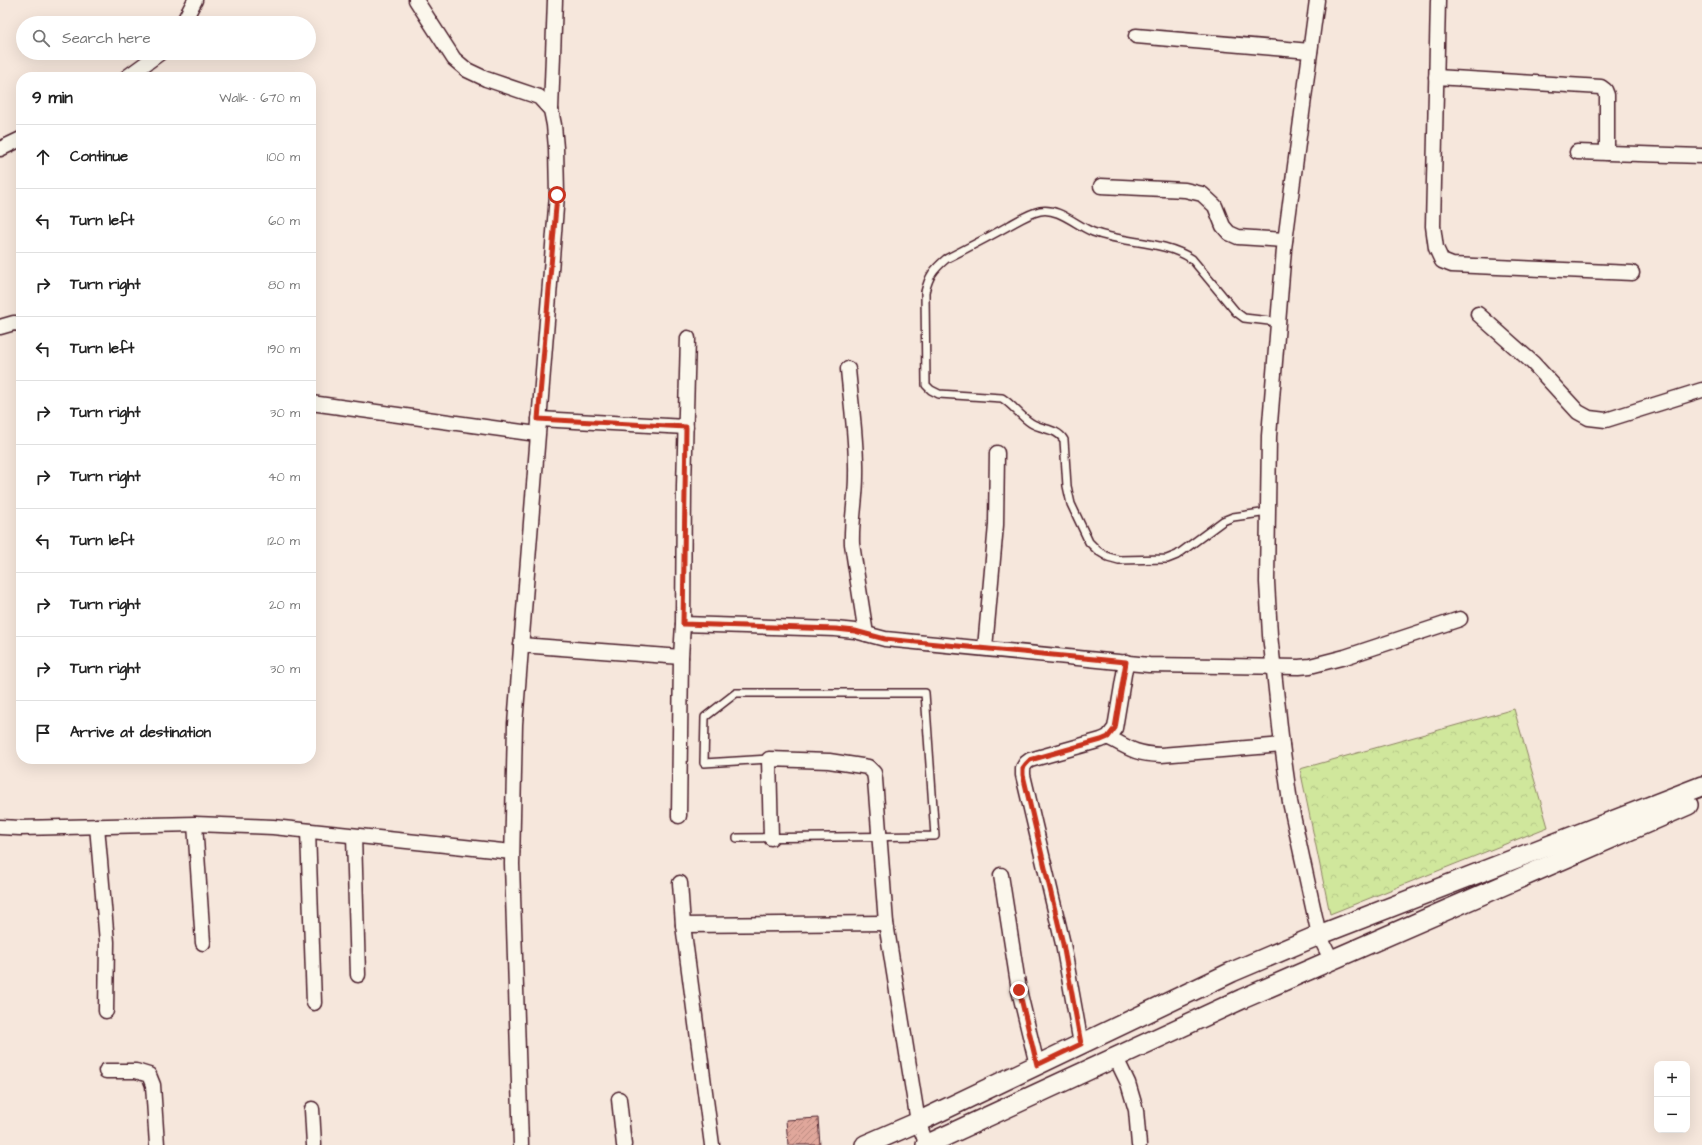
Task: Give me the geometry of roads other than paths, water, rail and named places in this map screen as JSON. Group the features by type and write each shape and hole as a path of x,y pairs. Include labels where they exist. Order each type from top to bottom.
{"main road":[{"path":"866,1145 918,1122 1232,972 1318,935 1702,786"},
{"path":"926,1145 1080,1074 1115,1056 1242,999 1702,799"}],"street":[{"path":"187,16 195,0"},
{"path":"416,0 454,60 467,70 486,79 539,97 551,110"},
{"path":"521,1145 512,852 515,724 538,419 557,195 556,148 551,110 555,0"},
{"path":"1317,0 1285,240 1269,436 1267,582 1273,666 1290,802 1318,935 1332,961"},
{"path":"1438,0 1433,226 1436,248 1442,261 1452,265 1632,273"},
{"path":"1136,36 1310,51"},
{"path":"134,72 150,60"},
{"path":"1436,77 1601,87 1605,90 1607,95 1607,153"},
{"path":"0,149 16,141"},
{"path":"1577,152 1702,156"},
{"path":"1101,186 1185,190 1202,194 1215,206 1223,226 1229,233 1238,237 1285,240"},
{"path":"1478,314 1533,363 1578,412 1588,418 1606,420 1702,390"},
{"path":"0,327 16,323"},
{"path":"679,816 688,338"},
{"path":"848,369 856,458 852,544 866,634"},
{"path":"316,405 537,434"},
{"path":"538,419 686,427"},
{"path":"985,648 996,525 997,453"},
{"path":"683,624 836,629 885,639 1149,665 1299,667 1325,662 1460,619"},
{"path":"521,645 681,657"},
{"path":"1081,1044 1063,944 1023,775 1023,768 1026,764 1038,757 1108,737 1115,728 1126,662"},
{"path":"1108,737 1136,752 1147,755 1282,745"},
{"path":"771,838 769,759 829,761 868,767 874,774 886,923 918,1122 926,1145"},
{"path":"0,827 20,828 195,824 273,827 512,852"},
{"path":"195,824 203,943"},
{"path":"97,826 107,942 106,1011"},
{"path":"308,831 314,1003"},
{"path":"354,836 358,975"},
{"path":"1001,875 1016,976 1037,1065"},
{"path":"680,883 683,925 712,1145"},
{"path":"683,925 886,923"},
{"path":"1115,1056 1128,1083 1136,1110 1139,1145"},
{"path":"106,1071 136,1071 144,1072 149,1075 153,1085 157,1145"},
{"path":"619,1099 624,1145"},
{"path":"312,1109 314,1145"}],"lane":[{"path":"1268,512 1233,517 1224,521 1182,552 1167,559 1119,560 1108,557 1098,551 1089,542 1071,504 1067,486 1064,440 1060,434 1032,424 1021,416 1011,404 1002,398 940,394 931,390 926,385 925,292 928,279 936,268 946,259 1026,217 1040,211 1050,211 1091,232 1104,236 1164,247 1182,253 1192,259 1236,312 1244,318 1278,322"},
{"path":"737,838 935,836 925,693 736,692 705,716 704,764 769,759"}]}
